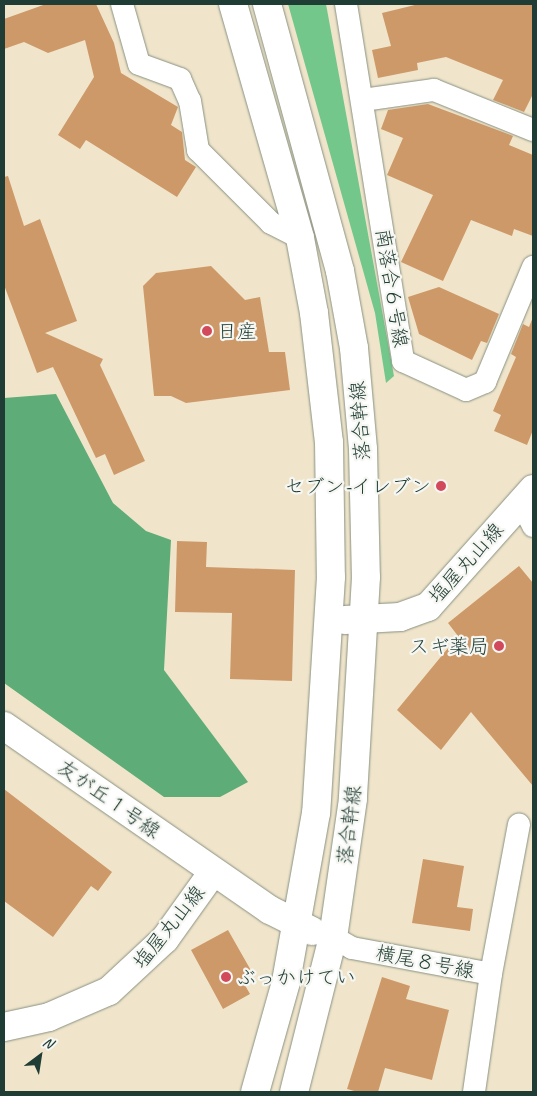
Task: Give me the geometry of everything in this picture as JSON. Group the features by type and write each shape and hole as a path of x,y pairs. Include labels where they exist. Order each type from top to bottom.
{"street":[{"path":"122,4 140,64 180,79 190,100 198,150 270,223 300,238"},
{"name":"落合幹線","path":"233,4 300,238 327,405 329,620 316,813 297,926"},
{"name":"落合幹線","path":"267,4 321,191 354,348 363,449 364,619 353,799 332,937"},
{"name":"南落合６号線","path":"346,4 364,100 403,361 466,390 485,382 533,267"},
{"path":"364,100 434,90 533,130"},
{"path":"527,495 533,526"},
{"name":"塩屋丸山線","path":"329,620 400,617 428,606 527,495"},
{"name":"友が丘１号線","path":"4,726 213,872"},
{"path":"491,974 519,825"},
{"name":"塩屋丸山線","path":"4,1027 49,1017 109,991 165,939 213,872 297,926 332,937"},
{"path":"255,1092 297,926"},
{"path":"294,1092 332,937"},
{"name":"横尾８号線","path":"332,937 352,948 491,974 474,1092"}],"green space":[{"path":"288,4 326,4 394,376 386,383 375,313"},
{"path":"56,394 113,503 146,531 171,540 164,670 248,782 220,797 164,797 4,683 4,398"}],"building":[{"path":"46,4 96,4 114,43 121,73 178,107 171,125 182,132 185,160 196,167 177,197 86,140 80,149 58,135 94,77 85,40 48,53 24,42 4,49 4,19"},
{"path":"419,4 533,4 533,94 524,112 493,100 503,80 446,57 417,63 418,70 378,78 372,50 391,46 382,13"},
{"path":"428,104 513,136 509,145 533,155 533,236 514,229 512,236 471,220 443,281 401,262 433,195 387,175 403,138 381,129 388,110"},
{"path":"8,176 24,226 40,219 77,321 45,333 103,359 100,365 145,461 114,475 105,454 96,458 53,367 37,373 4,285 4,177"},
{"name":"日産","path":"211,266 245,300 260,297 269,352 285,352 290,390 186,403 171,396 154,396 143,286 156,273"},
{"path":"439,287 499,314 487,343 481,341 472,360 419,334 408,297"},
{"path":"533,317 533,430 527,445 494,431 501,415 493,411 516,357 511,354 523,324 529,327"},
{"path":"177,541 207,542 206,567 295,570 292,681 230,679 232,613 175,612"},
{"path":"519,566 533,583 533,786 471,712 441,750 397,710 458,636 448,623"},
{"path":"4,789 112,872 98,891 91,886 53,937 4,901"},
{"path":"423,859 464,866 457,907 473,909 470,931 412,923"},
{"name":"ぶっかけてい","path":"228,930 253,974 242,980 250,994 223,1009 191,950"},
{"path":"382,977 410,986 406,999 449,1010 432,1080 385,1068 378,1092 358,1092 347,1089"}],"place":[{"name":"日産","path":"207,331"},
{"name":"セブン-イレブン","path":"441,486"},
{"name":"スギ薬局","path":"499,646"},
{"name":"ぶっかけてい","path":"226,977"}]}
